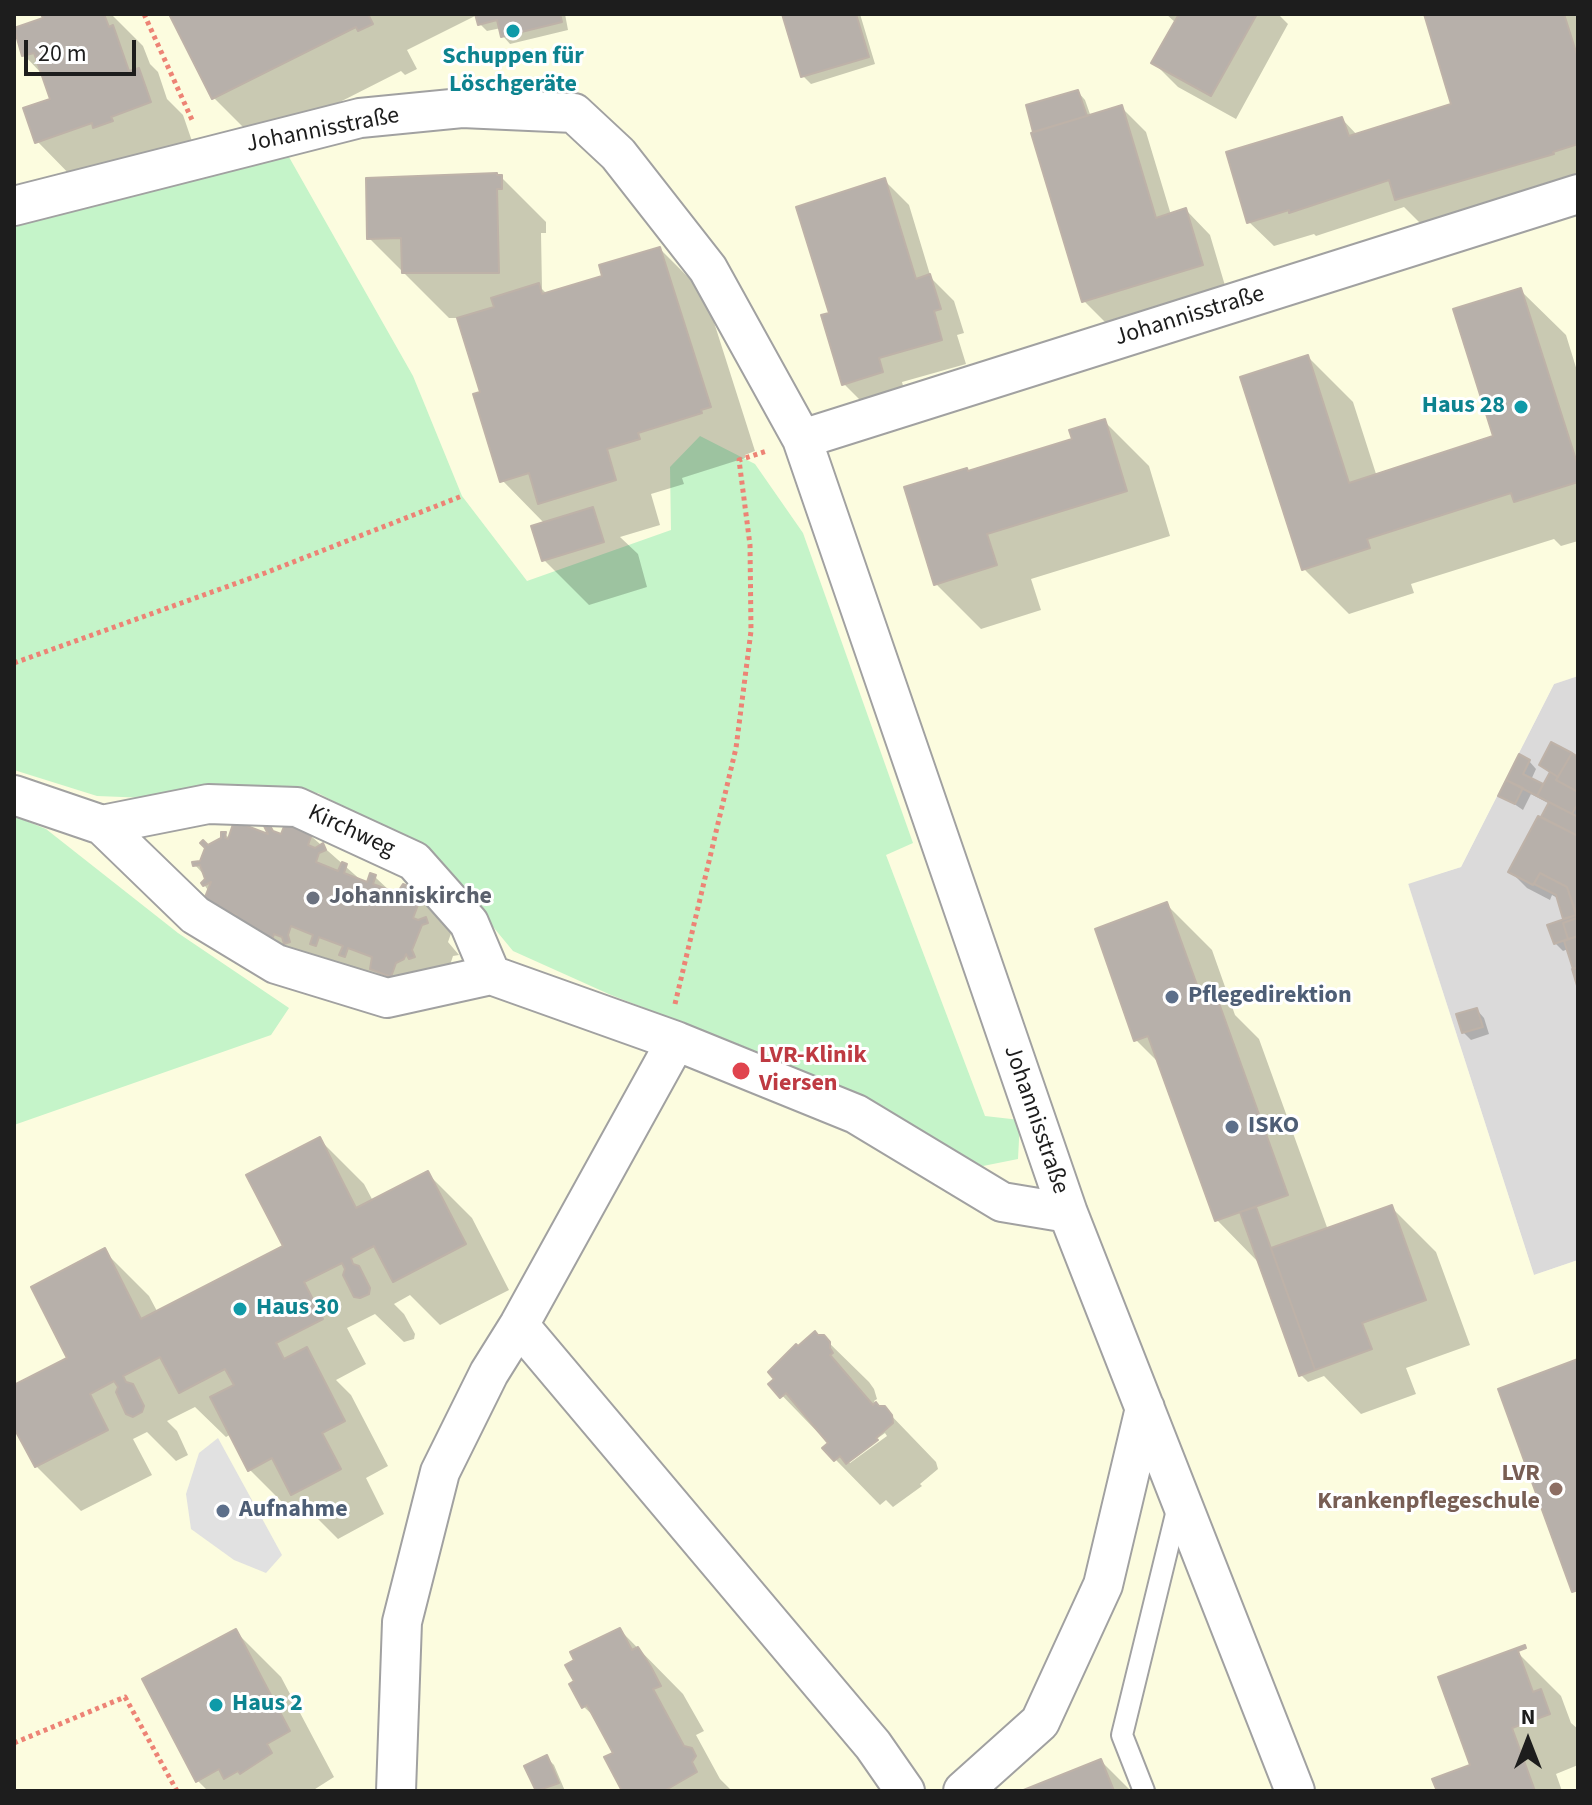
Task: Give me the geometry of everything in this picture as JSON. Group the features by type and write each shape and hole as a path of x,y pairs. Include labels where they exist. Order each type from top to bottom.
{"street":[{"name":"Johannisstraße","path":"14,206 360,118 462,108 574,113 618,154 708,269 802,439 1068,1213 1295,1791"},
{"name":"Johannisstraße","path":"802,439 1578,194"},
{"path":"14,795 102,825 195,915 276,964 387,998 491,975 671,1039 856,1114 1002,1202 1068,1213"},
{"name":"Kirchweg","path":"102,825 208,804 297,807 414,861 469,923 491,975"},
{"path":"396,1791 402,1622 440,1472 489,1373 519,1325 671,1039"},
{"path":"519,1325 873,1745 905,1791"},
{"path":"963,1791 1040,1722 1103,1585 1145,1408"}],"lane":[{"path":"1144,1791 1122,1735 1180,1499"}],"path":[{"path":"144,14 208,156"},
{"path":"671,1039 736,748 749,646 750,545 739,460 802,439"},
{"path":"14,663 265,573 462,496"},
{"path":"14,1743 125,1697 177,1791"}],"shaded area":[{"name":"LVR-Klinik Viersen","path":"14,14 1578,14 1578,676 1554,684 1461,867 1408,884 1534,1275 1578,1260 1578,1791 14,1791"},
{"path":"1578,676 1578,1260 1534,1275 1408,883 1461,867 1554,684"},
{"name":"Aufnahme","path":"218,1438 282,1555 266,1573 234,1560 191,1529 186,1494 199,1453"}],"green space":[{"path":"285,150 413,376 462,496 527,581 671,530 670,467 700,436 755,464 803,533 913,843 886,855 985,1116 1020,1120 1018,1159 983,1166 779,1060 611,995 513,951 433,854 318,793 225,786 148,798 97,796 14,770 14,223"},
{"path":"14,816 46,829 178,933 289,1008 271,1035 14,1125"}],"building":[{"path":"41,14 104,14 109,27 113,25 129,71 139,68 151,102 111,117 113,121 93,128 92,123 35,143 23,108 50,99 34,53 22,56 14,28 43,18"},
{"path":"169,14 368,14 373,24 358,31 356,27 212,99"},
{"name":"Schuppen für Löschgeräte","path":"475,14 560,14 562,22 501,37 497,20 478,25"},
{"path":"782,14 856,14 869,57 801,77"},
{"path":"1179,14 1257,14 1211,96 1151,63"},
{"path":"1424,14 1564,14 1578,58 1578,144 1554,154 1395,200 1389,180 1289,213 1289,210 1247,223 1226,152 1342,117 1349,136 1451,104"},
{"path":"1078,90 1087,116 1033,132 1026,105"},
{"path":"1122,105 1156,218 1186,208 1203,265 1082,302 1031,133"},
{"path":"502,175 502,189 497,189 499,273 402,273 401,238 367,239 366,178"},
{"path":"885,178 916,279 930,274 941,309 934,311 942,340 879,358 883,372 842,385 821,315 829,313 796,207"},
{"path":"660,247 711,407 701,410 702,413 638,433 640,439 607,449 616,480 538,504 529,473 500,482 473,394 480,392 457,318 494,307 491,298 539,283 542,294 602,276 599,265"},
{"name":"Haus 28","path":"1521,288 1578,466 1578,482 1514,502 1511,493 1367,539 1370,548 1302,570 1240,377 1308,355 1349,483 1493,436 1453,309"},
{"path":"1105,419 1127,491 987,534 997,565 934,585 904,487 1072,439 1069,430"},
{"path":"593,507 604,542 542,561 531,526"},
{"path":"1551,742 1572,753 1558,777 1539,765"},
{"path":"1572,753 1578,757 1578,792 1556,780"},
{"path":"1519,754 1530,760 1523,774 1543,784 1537,796 1506,780"},
{"path":"1550,772 1558,777 1556,780 1578,792 1578,803 1572,814 1537,796"},
{"path":"1506,780 1523,788 1515,804 1498,796"},
{"path":"1549,802 1578,817 1578,836 1541,817"},
{"path":"1538,816 1578,836 1578,918 1567,887 1540,873 1533,885 1508,872"},
{"name":"Johanniskirche","path":"234,821 268,834 264,826 269,824 273,831 281,834 285,824 290,825 312,834 308,845 315,848 323,843 326,850 319,853 316,862 338,871 342,862 347,864 344,873 367,882 370,873 376,875 373,884 397,893 403,884 423,892 413,918 426,917 428,923 422,925 412,950 415,957 409,959 406,954 396,963 391,977 370,969 372,957 348,948 345,957 339,955 343,946 319,937 316,946 310,944 313,935 291,926 288,935 290,942 284,944 282,937 274,934 271,943 244,932 247,923 230,917 236,915 203,902 211,882 203,886 201,883 205,879 200,865 193,866 192,862 200,861 205,848 200,843 203,840 208,845 221,838 221,832 226,832 225,838 228,839"},
{"path":"1540,873 1567,887 1576,915 1563,919 1556,895 1534,884"},
{"path":"1167,902 1201,996 1215,992 1288,1195 1215,1221 1148,1036 1134,1041 1095,929"},
{"path":"1576,915 1577,918 1563,923 1568,939 1554,944 1547,925"},
{"path":"1577,918 1578,936 1568,939 1563,923"},
{"path":"1578,936 1578,967 1573,969 1564,941"},
{"path":"1578,967 1578,989 1572,969"},
{"path":"1477,1008 1483,1027 1462,1033 1456,1014"},
{"name":"Haus 30","path":"320,1137 356,1208 428,1171 466,1244 393,1282 374,1246 351,1258 353,1264 359,1266 370,1288 369,1294 360,1298 354,1297 343,1275 345,1269 342,1263 304,1282 323,1319 276,1343 284,1359 307,1347 345,1421 322,1433 341,1469 291,1495 272,1458 248,1471 210,1397 234,1385 225,1369 179,1393 160,1357 123,1376 126,1382 133,1384 144,1406 142,1412 133,1417 126,1414 114,1381 90,1394 108,1430 35,1467 14,1428 14,1385 67,1358 31,1287 105,1248 141,1319 283,1246 246,1175"},
{"path":"1392,1205 1426,1300 1362,1323 1372,1349 1315,1370 1271,1248"},
{"path":"1256,1207 1315,1370 1299,1376 1240,1212"},
{"path":"815,1331 830,1342 833,1353 830,1355 873,1405 876,1402 879,1406 885,1406 892,1415 893,1423 876,1438 878,1440 846,1464 840,1456 834,1461 822,1448 828,1443 786,1393 780,1398 768,1384 774,1379 768,1372 796,1344 798,1346"},
{"name":"LVR Krankenpflegeschule","path":"1578,1359 1578,1590 1572,1592 1498,1389"},
{"path":"620,1628 632,1650 638,1647 651,1667 661,1686 653,1689 684,1746 692,1748 696,1756 692,1762 697,1772 664,1791 622,1791 604,1757 613,1753 587,1705 582,1708 569,1684 574,1681 565,1665 574,1660 570,1652"},
{"name":"Haus 2","path":"236,1629 290,1731 267,1744 272,1753 240,1774 238,1771 224,1779 219,1769 196,1782 142,1679"},
{"path":"1525,1645 1526,1648 1518,1651 1533,1692 1541,1689 1550,1714 1512,1728 1535,1791 1437,1791 1432,1779 1470,1765 1438,1677"},
{"path":"547,1755 559,1783 536,1791 524,1766"},
{"path":"1101,1759 1114,1791 1021,1791"}],"place":[{"name":"Schuppen für Löschgeräte","path":"513,31"},
{"name":"Haus 28","path":"1521,407"},
{"name":"Johanniskirche","path":"313,898"},
{"name":"Pflegedirektion","path":"1172,997"},
{"name":"LVR-Klinik Viersen","path":"741,1071"},
{"name":"ISKO","path":"1232,1127"},
{"name":"Haus 30","path":"240,1309"},
{"name":"LVR Krankenpflegeschule","path":"1556,1489"},
{"name":"Aufnahme","path":"223,1511"},
{"name":"Haus 2","path":"216,1705"}]}
